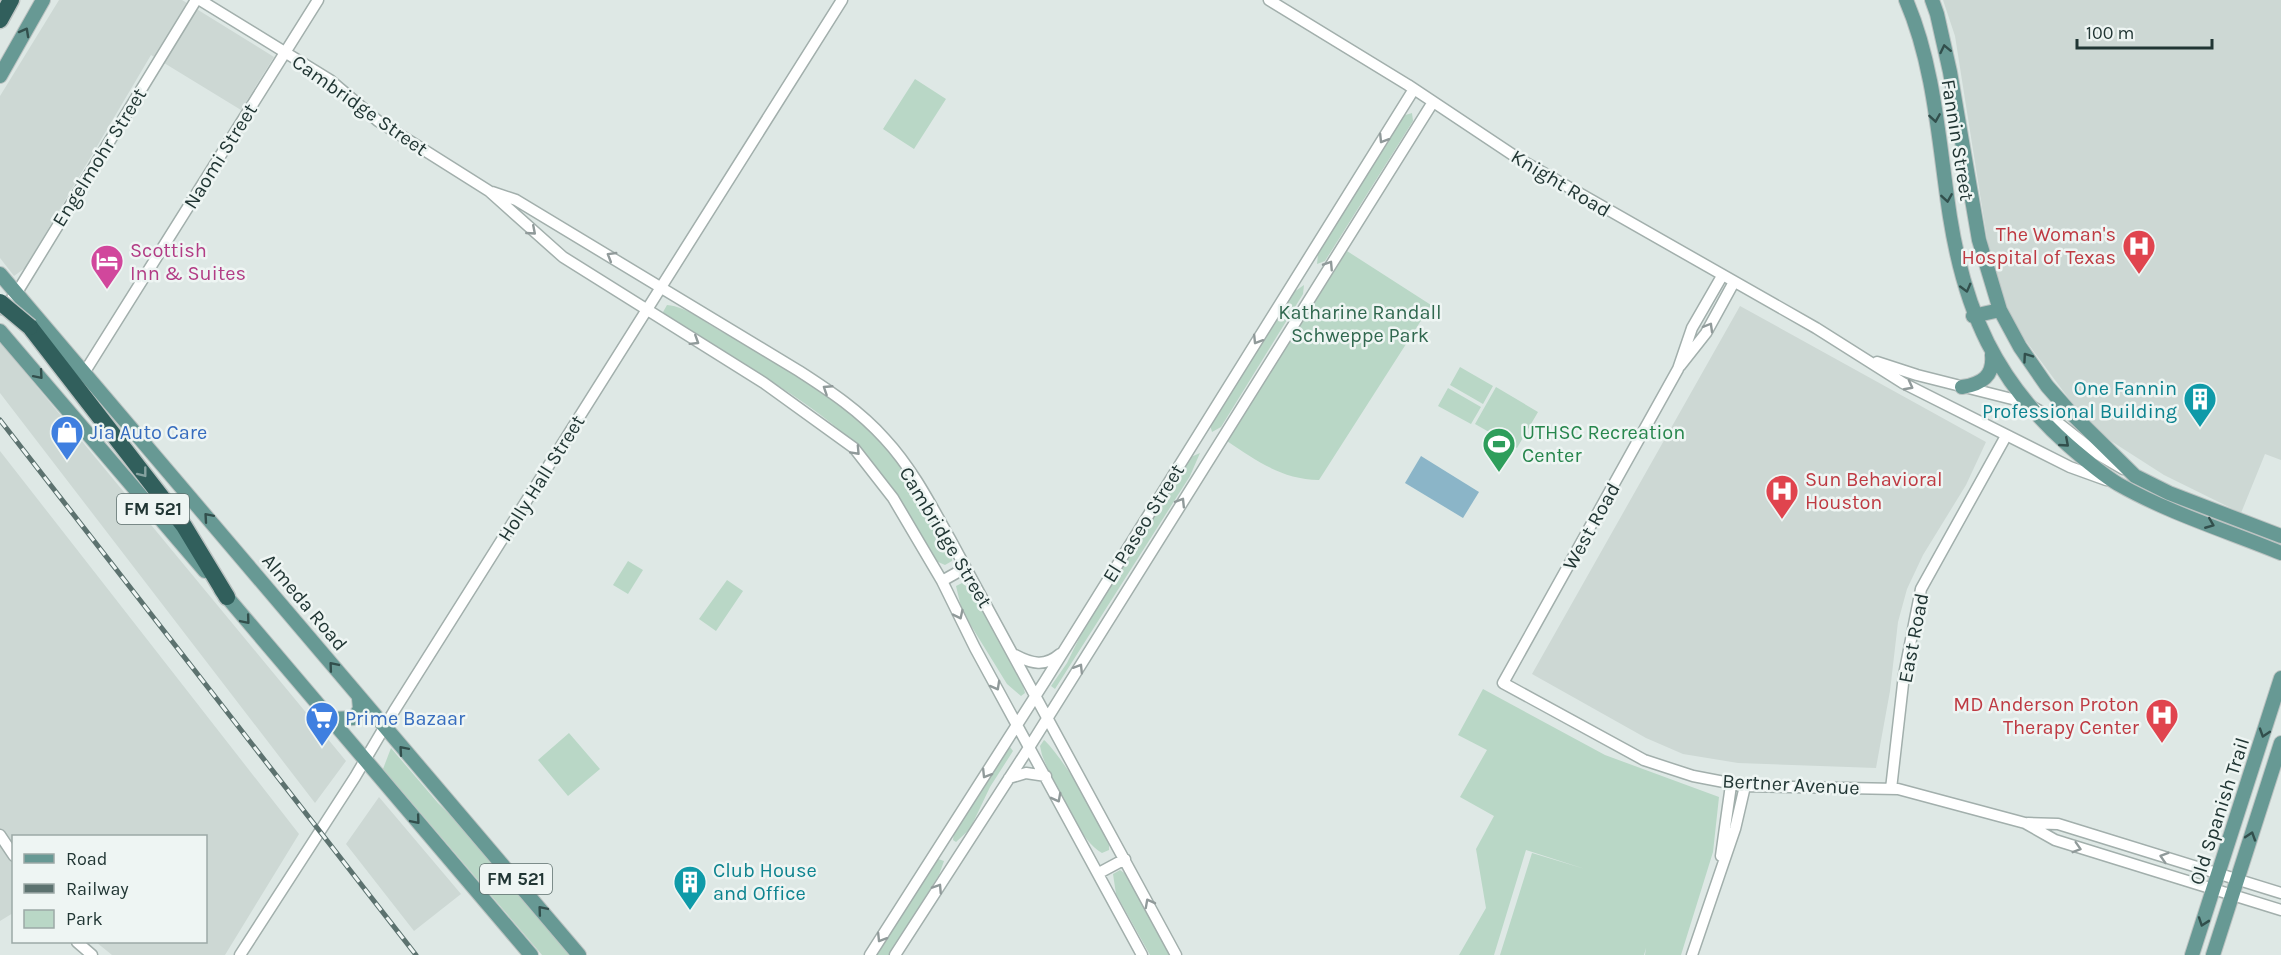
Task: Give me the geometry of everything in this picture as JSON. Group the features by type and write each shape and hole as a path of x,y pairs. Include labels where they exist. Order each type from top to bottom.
{"highway":[{"path":"0,20 11,0"},
{"path":"0,302 30,327 184,526 227,597"}],"main road":[{"path":"0,76 43,0"},
{"name":"Fannin Street","path":"1906,0 1921,45 1954,245 1973,316 1992,355 2024,402 2071,447 2118,484 2281,536"},
{"name":"Fannin Street","path":"1932,0 1950,72 1979,240 2000,310 2019,346 2047,386 2088,432 2135,476 2183,505 2281,553"},
{"name":"Almeda Road","path":"0,274 579,955"},
{"path":"1973,316 2000,310"},
{"name":"FM 521","path":"0,331 531,955"},
{"path":"1962,387 1977,385 1983,381 1993,366 1992,355"},
{"name":"Old Spanish Trail","path":"2192,955 2276,711 2281,678"},
{"path":"331,719 354,718 360,710 359,698"},
{"name":"Old Spanish Trail","path":"2213,955 2281,742"}],"street":[{"name":"Cambridge Street","path":"198,0 330,80 378,121 489,191 563,257 764,383 854,448 893,498 942,581 975,648 1142,955"},
{"name":"Engelmohr Street","path":"0,311 16,294 198,0"},
{"name":"Naomi Street","path":"84,373 318,0"},
{"name":"Holly Hall Street","path":"240,955 842,0"},
{"name":"Knight Road","path":"1269,0 1414,89 1518,159 1816,328 1903,383 2070,467 2118,484"},
{"name":"El Paseo Street","path":"870,955 1018,725 1414,89"},
{"name":"El Paseo Street","path":"895,955 1030,746 1433,102"},
{"name":"Cambridge Street","path":"489,191 516,200 661,286 838,396 885,439 927,497 1015,655 1176,955"},
{"path":"1300,272 1318,283"},
{"name":"West Road","path":"1678,369 1692,328 1722,276"},
{"name":"West Road","path":"1503,683 1678,369 1706,333 1734,282"},
{"name":"Knight Road","path":"1859,356 1962,387 2024,402 2070,431 2099,455 2135,476"},
{"path":"1198,435 1214,449"},
{"name":"East Road","path":"1891,789 1904,675 1921,590 2006,436"},
{"path":"942,581 965,568"},
{"path":"1015,655 1041,664 1054,659 1064,650"},
{"name":"Bertner Avenue","path":"1503,683 1644,760 1731,785 1891,789 1959,803 2025,823 2055,840 2281,910"},
{"path":"1009,778 1026,773 1046,776"},
{"path":"1721,863 1731,785"},
{"path":"1692,955 1721,863 1735,829 1745,786"},
{"name":"Bertner Avenue","path":"2025,823 2058,824 2281,893"},
{"path":"0,835 12,853"},
{"path":"940,847 958,858"},
{"path":"1099,873 1125,860"},
{"path":"78,943 92,955"}],"shaded area":[{"path":"59,0 182,0 274,57 241,110 151,55 25,268 14,276 0,258 0,96"},
{"name":"The Woman's Hospital of Texas","path":"1943,0 2281,0 2281,460 2265,454 2241,513 2164,475 2111,441 2081,415 2020,333 2003,299 1989,251 1955,36"},
{"name":"Sun Behavioral Houston","path":"1740,306 1986,442 1966,485 1923,555 1907,589 1898,622 1890,691 1876,768 1738,763 1683,754 1646,738 1532,674"},
{"path":"0,342 346,761 315,803 0,393"},
{"path":"0,451 299,834 225,955 112,955 97,943 207,943 207,835 12,835 12,914 0,921"},
{"path":"379,797 461,894 414,931 346,844"}],"green space":[{"path":"915,79 946,99 914,149 883,129"},
{"path":"1412,113 1413,121 1325,261 1317,264 1318,254 1402,116"},
{"name":"Katharine Randall Schweppe Park","path":"1347,251 1431,305 1319,480 1305,479 1270,468 1227,441"},
{"path":"1304,285 1303,294 1221,427 1212,432 1210,425 1294,292"},
{"path":"667,305 689,312 791,370 835,399 874,432 890,451 923,500 952,552 952,561 945,565 936,561 887,481 846,436 798,399 667,318 663,312"},
{"path":"1460,367 1493,386 1483,404 1450,385"},
{"path":"1496,387 1538,412 1517,448 1475,424"},
{"path":"1448,388 1481,407 1471,424 1438,406"},
{"path":"1200,453 1190,476 1055,689 1051,686 1067,663 1088,620 1191,457"},
{"path":"628,561 643,570 628,594 613,585"},
{"path":"727,580 743,591 716,631 699,619"},
{"path":"962,583 975,593 1021,679 1025,693 1021,696 1007,684 962,611 956,586"},
{"path":"1483,689 1605,755 1719,797 1713,852 1681,955 1645,955 1646,948 1644,955 1500,955 1532,853 1585,869 1526,850 1494,955 1459,955 1486,908 1476,849 1494,816 1460,797 1487,750 1458,735"},
{"path":"569,733 600,769 568,796 538,760"},
{"path":"1044,740 1068,770 1098,816 1108,835 1109,850 1102,853 1093,847 1076,823 1042,755 1040,746"},
{"path":"1010,747 1013,751 990,787 970,829 956,842 953,840 954,832 1005,750"},
{"path":"391,748 438,803 473,837 573,955 542,955 383,769"},
{"path":"938,859 944,861 939,875 889,955 876,955"},
{"path":"1120,870 1129,876 1174,955 1150,955 1116,894 1113,874"}],"water":[{"path":"1421,456 1479,492 1463,518 1405,483"}],"railway":[{"path":"0,420 416,955"}],"place":[{"name":"The Woman's Hospital of Texas","path":"2139,275"},
{"name":"Scottish Inn & Suites","path":"107,290"},
{"name":"One Fannin Professional Building","path":"2200,428"},
{"name":"Jia Auto Care","path":"67,461"},
{"name":"UTHSC Recreation Center","path":"1499,473"},
{"name":"Sun Behavioral Houston","path":"1782,520"},
{"name":"MD Anderson Proton Therapy Center","path":"2162,744"},
{"name":"Prime Bazaar","path":"322,747"},
{"name":"Club House and Office","path":"690,911"}]}
